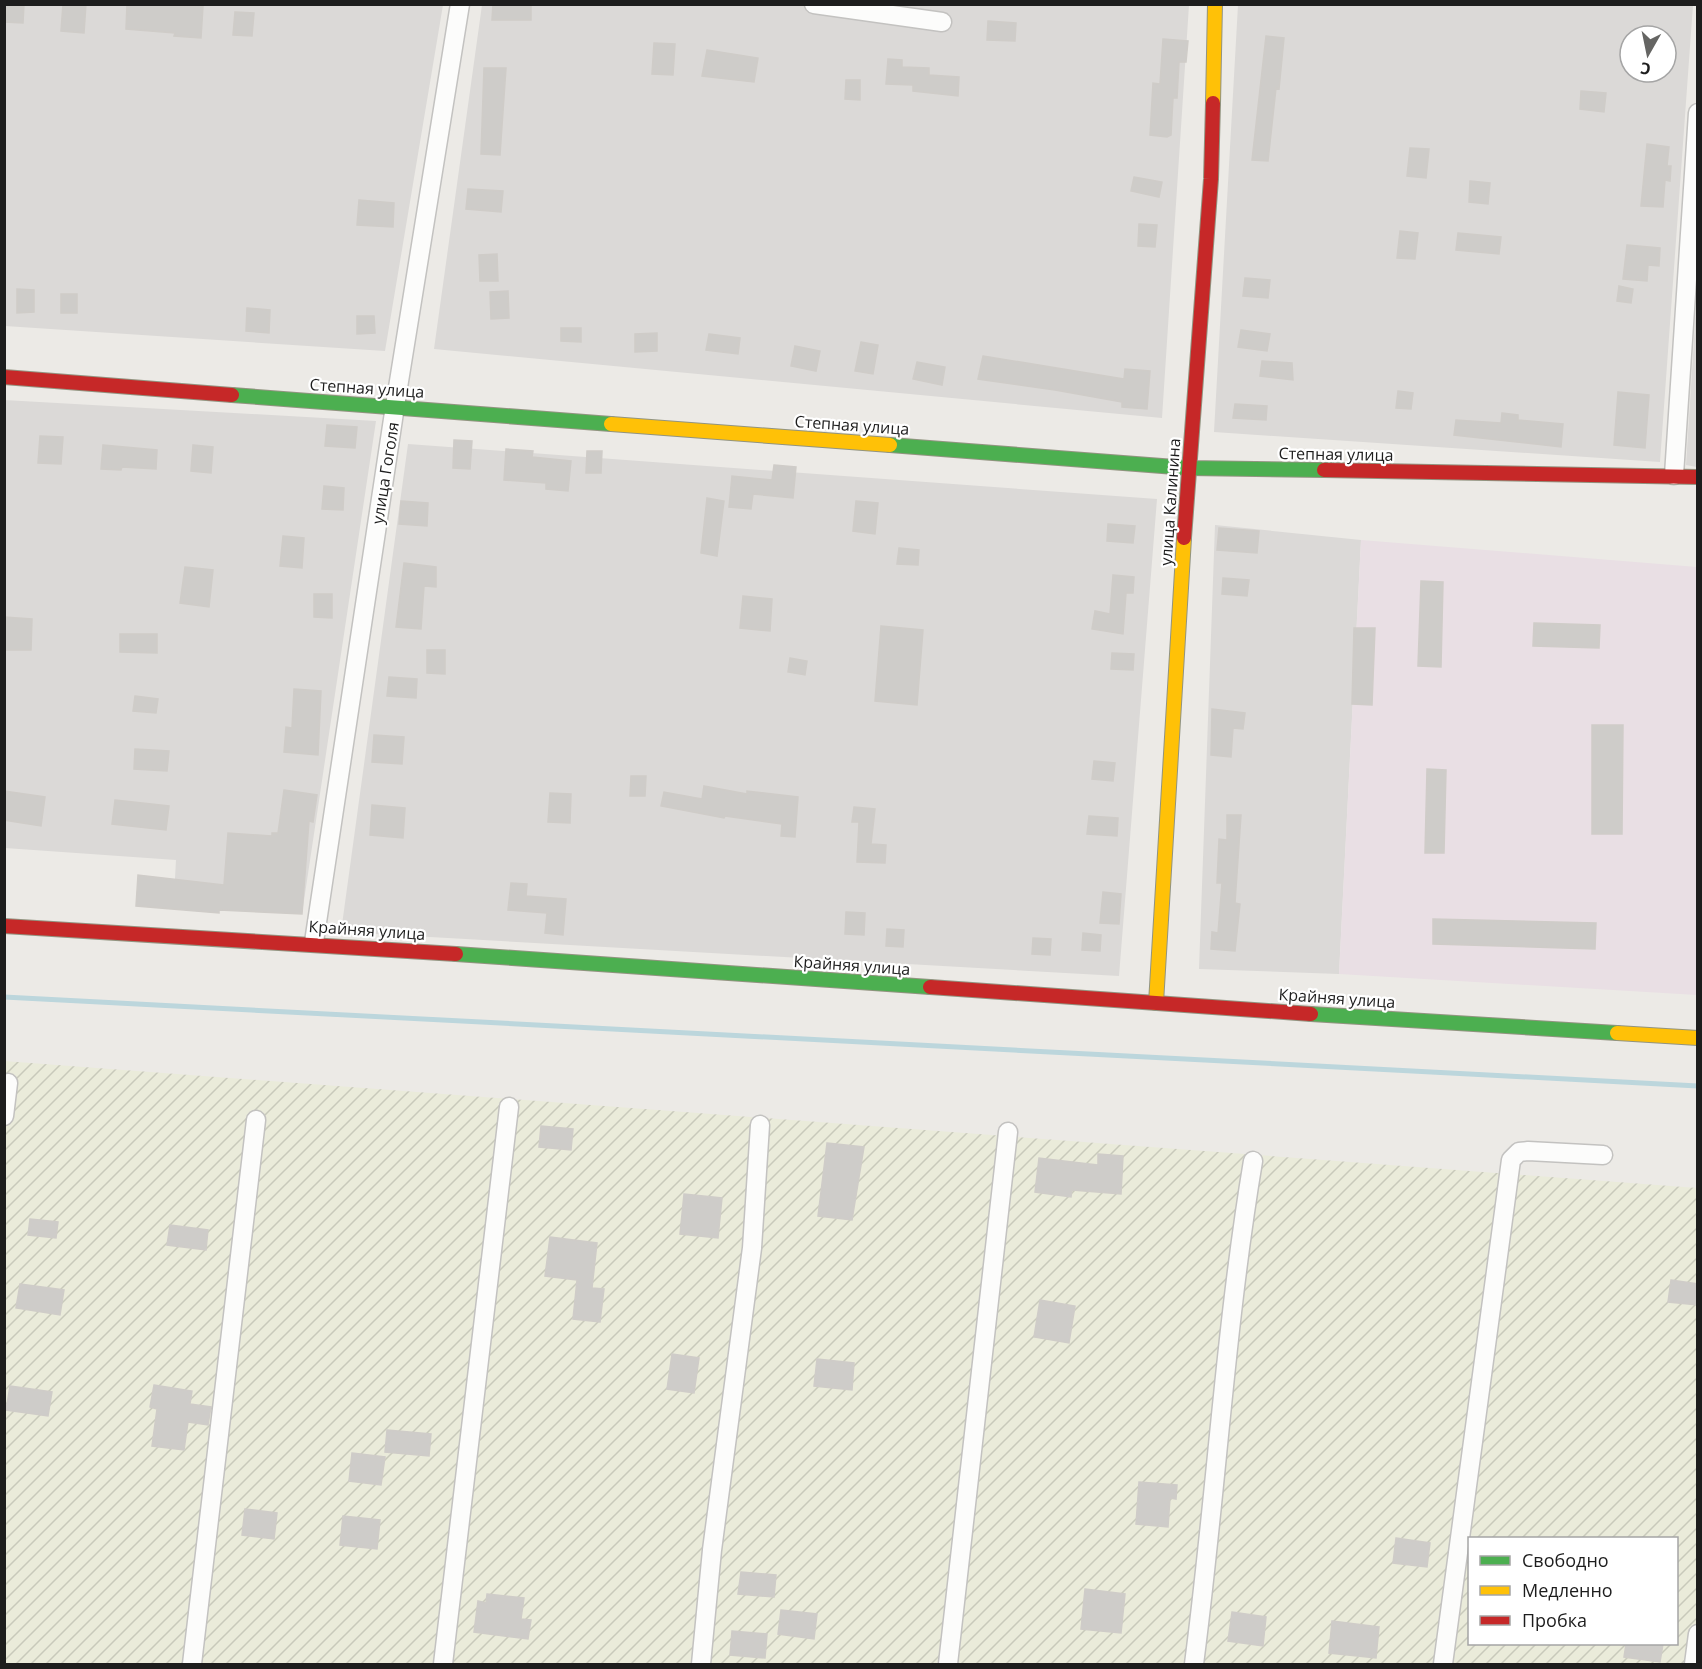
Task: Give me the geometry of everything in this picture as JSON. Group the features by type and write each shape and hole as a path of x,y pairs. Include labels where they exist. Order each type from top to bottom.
{"street":[{"name":"улица Гоголя","path":"314,942 395,406 460,4"},
{"path":"814,4 942,22"},
{"name":"улица Калинина","path":"1156,1002 1188,468 1211,179 1215,4"},
{"path":"1674,475 1698,113"},
{"name":"Степная улица","path":"4,377 1188,468 1698,477"},
{"name":"Крайняя улица","path":"4,926 314,942 1698,1038"},
{"path":"4,1116 8,1083"},
{"path":"443,1665 509,1107"},
{"path":"192,1665 256,1120"},
{"path":"701,1665 712,1550 752,1248 760,1125"},
{"path":"948,1665 1008,1131"},
{"path":"1443,1665 1510,1160 1519,1152 1528,1151 1603,1155"},
{"path":"1194,1665 1206,1571 1239,1245 1253,1161"},
{"path":"1694,1665 1698,1634"}],"shaded area":[{"path":"4,5 443,5 385,351 5,326"},
{"path":"482,5 1189,5 1162,418 434,349"},
{"path":"1238,5 1693,5 1660,462 1214,432"},
{"path":"1697,292 1697,467 1686,465"},
{"path":"4,400 376,421 303,907 174,897 176,860 5,848"},
{"path":"408,444 1157,499 1119,976 341,932"},
{"path":"1215,525 1361,540 1339,974 1199,969"},
{"path":"1361,540 1697,567 1697,995 1339,974"}],"green space":[{"path":"4,1061 1697,1188 1697,1664 5,1664"}],"building":[{"path":"5,4 24,4 23,23 4,22"},
{"path":"63,4 86,4 84,33 61,31"},
{"path":"127,4 203,6 201,38 174,36 175,33 126,29"},
{"path":"493,4 531,4 531,20 492,20"},
{"path":"235,12 254,13 252,36 233,35"},
{"path":"988,21 1016,23 1015,41 987,40"},
{"path":"1266,36 1284,38 1268,161 1252,160"},
{"path":"1163,39 1188,41 1186,62 1179,62 1177,98 1173,98 1171,135 1167,137 1150,135 1153,83 1160,84"},
{"path":"654,43 675,44 673,75 652,74"},
{"path":"707,50 758,58 754,82 702,76"},
{"path":"888,59 902,60 902,67 929,68 929,75 959,77 958,96 913,91 913,85 886,84"},
{"path":"484,68 506,68 500,155 481,154"},
{"path":"846,80 860,80 860,100 845,99"},
{"path":"1581,91 1606,93 1604,112 1580,109"},
{"path":"1647,144 1669,147 1667,166 1671,166 1670,181 1665,180 1663,207 1641,206"},
{"path":"1410,148 1429,149 1426,178 1407,176"},
{"path":"1134,177 1162,182 1159,197 1131,191"},
{"path":"1470,181 1490,183 1488,204 1469,202"},
{"path":"468,189 503,191 501,212 466,209"},
{"path":"359,200 394,203 393,227 357,225"},
{"path":"1139,224 1157,225 1155,247 1138,246"},
{"path":"1400,231 1418,233 1415,259 1397,258"},
{"path":"1458,233 1501,237 1499,254 1456,250"},
{"path":"1627,245 1660,248 1659,266 1648,265 1647,281 1623,279"},
{"path":"497,254 498,281 480,281 479,255"},
{"path":"1245,278 1270,280 1268,298 1243,296"},
{"path":"1619,286 1633,289 1631,303 1617,301"},
{"path":"17,289 34,290 34,312 17,313"},
{"path":"508,291 509,318 491,319 490,292"},
{"path":"61,294 77,294 77,313 61,313"},
{"path":"247,308 270,310 269,333 246,331"},
{"path":"357,316 374,316 375,333 357,334"},
{"path":"561,328 581,328 581,342 561,341"},
{"path":"1241,330 1270,334 1267,351 1238,347"},
{"path":"657,333 657,351 635,352 635,334"},
{"path":"709,334 740,338 738,354 706,350"},
{"path":"861,342 878,345 873,374 855,371"},
{"path":"795,346 820,351 816,371 791,366"},
{"path":"983,356 1124,379 1125,369 1150,371 1147,409 1122,407 1122,402 1055,390 978,379"},
{"path":"1262,361 1292,363 1293,380 1260,376"},
{"path":"917,362 945,367 942,385 913,379"},
{"path":"1398,391 1413,393 1411,409 1396,408"},
{"path":"1618,392 1649,395 1645,448 1614,445"},
{"path":"1235,404 1267,406 1266,420 1233,418"},
{"path":"1502,413 1518,415 1518,420 1563,424 1561,447 1454,435 1456,420 1501,423"},
{"path":"327,425 357,427 355,448 325,446"},
{"path":"40,436 63,437 61,464 38,463"},
{"path":"454,440 472,441 470,469 453,468"},
{"path":"103,445 157,450 156,469 122,467 121,470 101,469"},
{"path":"193,445 213,447 211,473 191,471"},
{"path":"506,449 533,451 532,457 571,461 568,491 546,489 546,483 504,480"},
{"path":"587,451 602,451 601,473 586,473"},
{"path":"774,465 796,467 793,498 753,494 751,509 729,507 732,476 772,480"},
{"path":"324,486 344,488 343,510 322,509"},
{"path":"707,498 724,501 717,556 701,553"},
{"path":"401,501 428,503 427,526 399,524"},
{"path":"856,501 878,503 875,534 853,531"},
{"path":"1108,524 1135,526 1133,543 1107,541"},
{"path":"1219,528 1259,531 1257,553 1217,550"},
{"path":"283,536 304,538 302,568 280,566"},
{"path":"899,548 919,550 918,565 897,564"},
{"path":"404,563 436,567 436,587 424,586 421,629 396,627"},
{"path":"185,567 213,570 209,607 180,603"},
{"path":"1113,575 1134,577 1133,593 1126,593 1123,634 1092,629 1095,611 1110,614"},
{"path":"1223,578 1249,580 1247,596 1222,594"},
{"path":"1421,581 1443,582 1441,667 1418,666"},
{"path":"314,594 332,594 332,618 314,617"},
{"path":"743,596 772,599 770,631 740,628"},
{"path":"4,617 32,619 31,650 4,650"},
{"path":"1534,623 1600,625 1599,648 1533,646"},
{"path":"881,626 923,630 917,705 875,701"},
{"path":"1354,628 1375,628 1372,705 1352,704"},
{"path":"120,634 157,634 157,653 120,652"},
{"path":"427,650 445,650 445,674 427,673"},
{"path":"1112,653 1134,654 1133,670 1111,669"},
{"path":"790,658 807,661 805,675 788,672"},
{"path":"389,677 417,679 416,698 387,696"},
{"path":"294,689 321,691 318,755 284,752 286,727 292,728"},
{"path":"135,696 158,699 156,713 133,711"},
{"path":"1212,709 1245,713 1243,729 1233,728 1231,757 1211,755"},
{"path":"1592,725 1623,725 1622,834 1592,834"},
{"path":"374,735 404,737 402,764 372,762"},
{"path":"135,749 169,751 167,771 134,769"},
{"path":"1094,761 1115,763 1113,781 1092,779"},
{"path":"1427,769 1446,770 1444,853 1425,853"},
{"path":"631,776 646,776 645,796 630,796"},
{"path":"704,786 747,794 747,791 798,797 795,837 781,836 782,824 725,816 724,818 661,806 664,792 702,799"},
{"path":"284,790 317,795 313,822 309,821 302,914 219,910 219,913 136,906 138,875 224,885 228,833 272,836 272,833 278,833"},
{"path":"4,791 45,797 41,826 4,820"},
{"path":"550,793 571,794 570,823 548,822"},
{"path":"115,800 169,806 166,830 112,824"},
{"path":"372,805 405,808 403,838 370,835"},
{"path":"854,807 875,809 871,844 886,845 885,863 857,862 859,822 852,822"},
{"path":"1227,815 1241,815 1235,903 1240,904 1235,951 1211,949 1212,932 1218,933 1222,883 1217,883 1219,839 1227,840"},
{"path":"1089,816 1118,818 1117,836 1087,834"},
{"path":"511,883 527,884 526,896 566,899 563,935 545,933 547,913 508,910"},
{"path":"1103,892 1121,894 1119,924 1100,923"},
{"path":"846,912 865,913 864,935 845,934"},
{"path":"1433,919 1596,923 1595,949 1433,944"},
{"path":"887,929 904,930 903,947 886,946"},
{"path":"1083,933 1101,935 1100,951 1082,950"},
{"path":"1033,938 1051,939 1050,955 1032,954"},
{"path":"541,1126 573,1129 571,1150 539,1147"},
{"path":"827,1143 864,1147 852,1220 818,1216"},
{"path":"1098,1154 1123,1156 1121,1194 1072,1190 1071,1197 1035,1192 1039,1158 1098,1165"},
{"path":"684,1194 722,1198 718,1238 680,1234"},
{"path":"30,1219 58,1222 56,1238 28,1235"},
{"path":"170,1225 208,1230 206,1250 167,1245"},
{"path":"550,1237 597,1243 592,1288 604,1289 600,1322 573,1319 577,1280 545,1276"},
{"path":"1671,1280 1698,1284 1698,1305 1668,1302"},
{"path":"20,1284 64,1290 60,1315 16,1308"},
{"path":"1040,1300 1075,1306 1069,1343 1034,1337"},
{"path":"672,1354 699,1358 694,1393 667,1389"},
{"path":"817,1359 854,1363 852,1390 814,1386"},
{"path":"154,1385 192,1391 190,1404 211,1407 208,1425 188,1422 184,1450 152,1446 157,1409 150,1407"},
{"path":"10,1386 52,1392 48,1416 6,1410"},
{"path":"387,1430 431,1434 429,1456 385,1452"},
{"path":"352,1453 385,1457 381,1485 349,1481"},
{"path":"1139,1482 1177,1485 1176,1499 1170,1498 1168,1527 1136,1524"},
{"path":"245,1509 277,1513 274,1539 242,1535"},
{"path":"343,1516 380,1520 377,1549 340,1545"},
{"path":"1396,1538 1430,1543 1427,1567 1393,1563"},
{"path":"741,1572 776,1575 774,1597 738,1594"},
{"path":"1085,1589 1125,1594 1121,1633 1081,1629"},
{"path":"487,1594 524,1598 521,1619 531,1620 528,1639 474,1632 478,1601 486,1603"},
{"path":"781,1610 817,1614 814,1639 778,1634"},
{"path":"1232,1612 1266,1617 1263,1646 1228,1641"},
{"path":"1332,1621 1379,1627 1376,1658 1329,1653"},
{"path":"732,1631 767,1634 765,1658 730,1655"},
{"path":"1626,1645 1663,1645 1660,1662 1624,1657"}],"waterway":[{"path":"4,997 1698,1086"}],"traffic: fast":[{"path":"232,395 611,424"},
{"path":"890,445 1188,468 1324,470"},
{"path":"456,954 930,987"},
{"path":"1311,1014 1617,1033"}],"traffic: slow":[{"path":"1213,103 1215,4"},
{"path":"611,424 890,445"},
{"path":"1156,1003 1184,538"},
{"path":"1617,1033 1698,1038"}],"traffic: jam":[{"path":"1184,538 1211,179 1213,103"},
{"path":"4,377 232,395"},
{"path":"1324,470 1698,477"},
{"path":"4,926 456,954"},
{"path":"930,987 1311,1014"}]}
